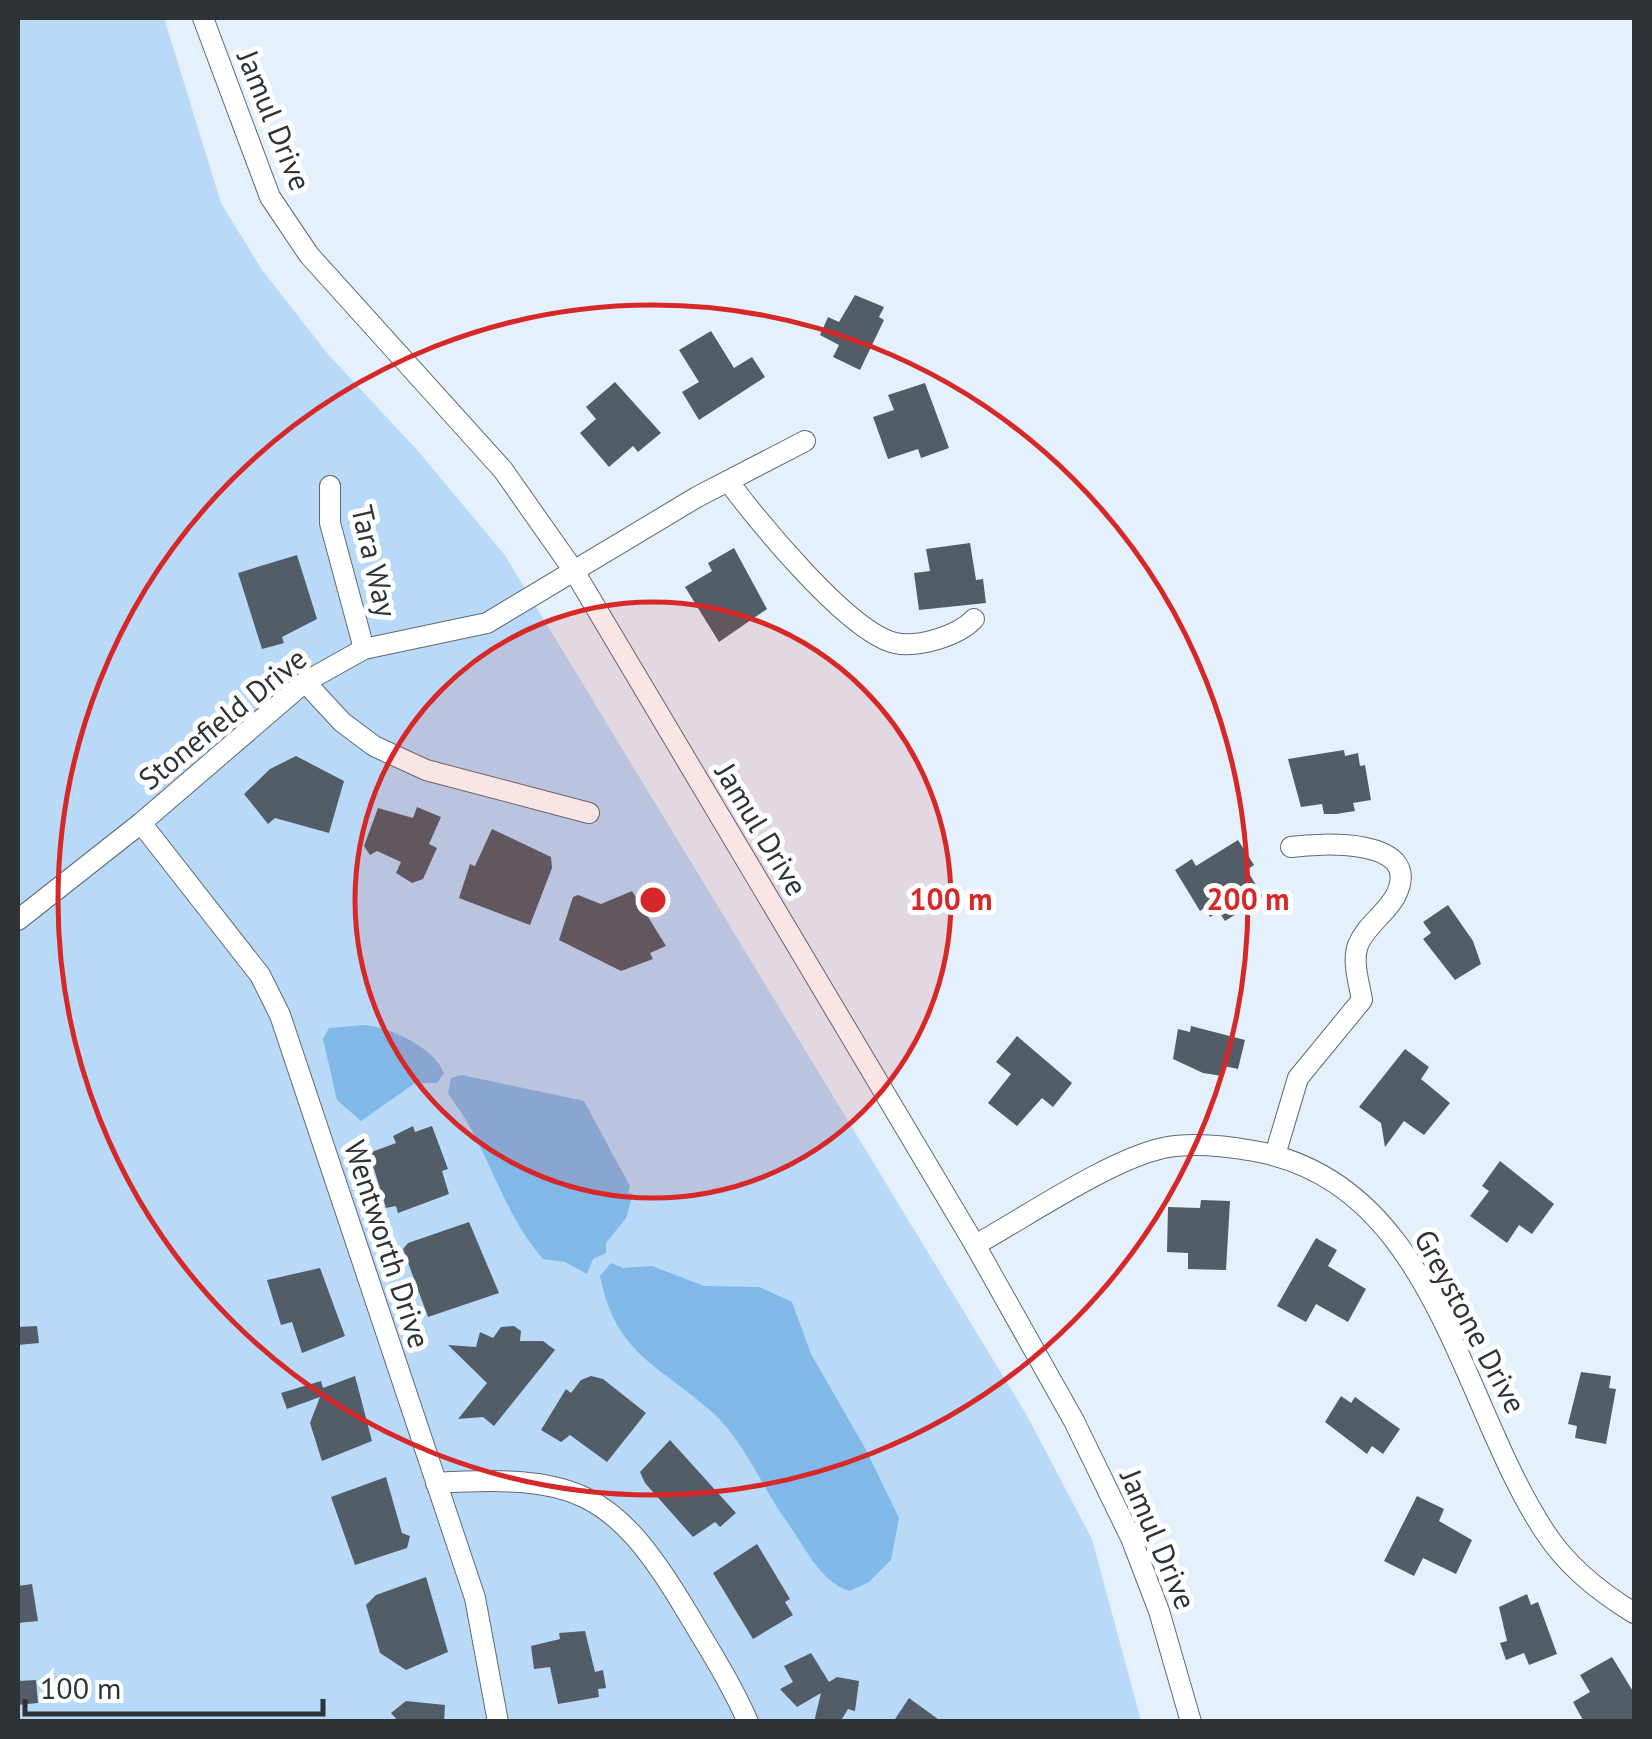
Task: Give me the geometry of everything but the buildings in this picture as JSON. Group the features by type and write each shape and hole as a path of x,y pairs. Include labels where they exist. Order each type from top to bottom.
{"street":[{"name":"Jamul Drive","path":"203,18 270,197 309,255 503,470 574,571 975,1245 1074,1422 1131,1538 1159,1611 1191,1722"},
{"name":"Stonefield Drive","path":"18,920 141,823 305,682 364,649 487,623 728,481 806,441"},
{"path":"728,481 826,593 881,638 898,644 946,636 964,629 974,618"},
{"name":"Tara Way","path":"330,486 330,523 364,649"},
{"path":"305,682 342,722 374,746 426,770 589,813"},
{"name":"Wentworth Drive","path":"141,823 270,993 476,1598 498,1722"},
{"path":"1274,1155 1298,1078 1362,1000 1355,956 1360,940 1394,899 1401,882 1396,866 1384,853 1326,842 1291,847"},
{"name":"Greystone Drive","path":"975,1245 1112,1170 1163,1148 1223,1146 1274,1155 1318,1170 1353,1193 1394,1238 1436,1310 1546,1532 1588,1581 1634,1613"},
{"path":"436,1483 527,1479 582,1495 616,1516 657,1562 748,1722"}],"shaded area":[{"path":"18,18 164,18 221,203 262,270 327,353 418,451 504,554 1026,1414 1092,1539 1141,1721 18,1721"},
{"path":"365,1025 410,1040 431,1055 444,1073 437,1083 415,1083 361,1121 337,1100 323,1039 329,1028"},
{"path":"462,1075 584,1101 630,1186 628,1193 633,1194 626,1218 606,1243 606,1253 593,1259 587,1274 565,1262 543,1259 515,1219 474,1135 448,1094 451,1078"},
{"path":"611,1263 623,1268 652,1266 704,1286 759,1287 792,1302 811,1354 865,1448 899,1518 891,1560 869,1582 850,1591 821,1571 723,1424 628,1341 607,1303 600,1276"}]}
